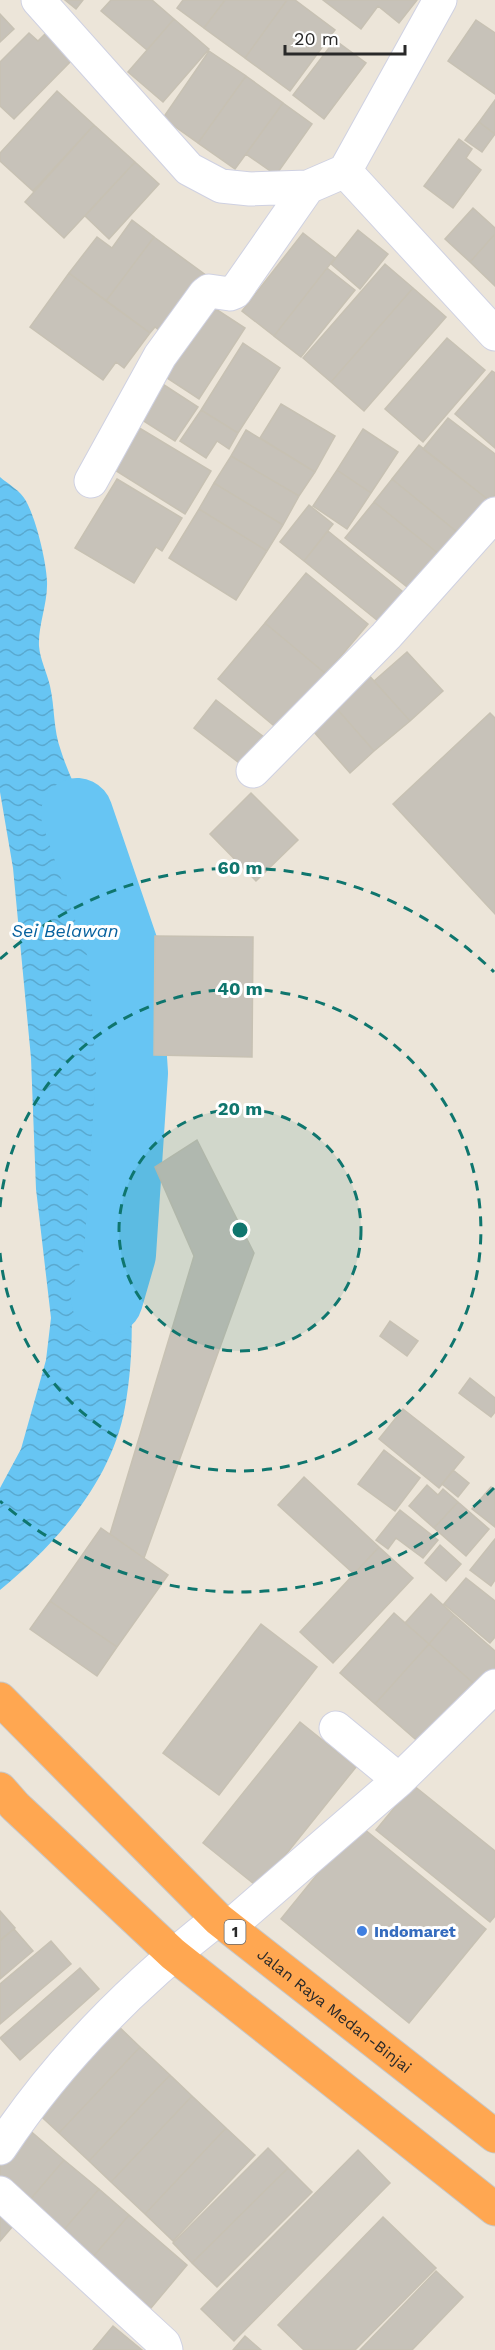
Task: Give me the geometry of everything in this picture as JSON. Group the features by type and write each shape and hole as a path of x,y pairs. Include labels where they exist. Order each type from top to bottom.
{"highway":[{"name":"Jalan Raya Medan-Binjai","path":"0,1699 223,1923 495,2136"},
{"path":"5,1798 173,1954 495,2209"}],"street":[{"path":"38,0 189,169 221,186 250,189 308,187 345,171 440,0"},
{"path":"345,171 495,334"},
{"path":"91,481 160,356 205,294 209,291 230,294 235,292 308,187"},
{"path":"253,771 386,636 495,514"},
{"path":"0,2148 23,2114 95,2027 173,1954 223,1923 399,1780 495,1686"},
{"path":"336,1728 399,1780"},
{"path":"0,2193 164,2344 166,2350"}],"water":[{"name":"Sei Belawan","path":"0,477 24,497 40,540 47,581 39,638 40,651 50,686 58,743 98,843 108,887 112,919 114,983 114,1111 131,1296 132,1333 125,1407 108,1460 95,1485 61,1531 0,1590 0,1488 21,1449 46,1360 51,1318 36,1189 31,1058 13,868 0,792"}],"building":[{"path":"65,0 83,0 76,9"},
{"path":"111,0 152,0 174,19 147,50 101,11"},
{"path":"183,0 225,0 204,28 177,8"},
{"path":"225,0 287,0 245,58 204,28"},
{"path":"287,0 295,0 335,30 290,91 245,58"},
{"path":"323,0 417,0 399,23 378,6 361,29"},
{"path":"0,14 14,29 0,42"},
{"path":"174,19 209,49 163,102 128,72"},
{"path":"476,20 495,33 495,94 448,61"},
{"path":"49,30 76,56 14,119 0,106 0,62 29,33 38,41"},
{"path":"335,40 366,63 324,119 293,95"},
{"path":"209,51 246,76 198,143 163,118"},
{"path":"246,76 283,103 235,169 198,143"},
{"path":"57,91 94,125 33,191 0,161 0,153"},
{"path":"495,100 495,134 479,122"},
{"path":"283,103 312,124 276,175 246,154"},
{"path":"479,122 495,134 482,152 465,140"},
{"path":"94,125 135,162 64,238 25,202"},
{"path":"459,139 472,149 466,158 481,170 453,208 424,186"},
{"path":"135,162 159,184 109,239 85,216"},
{"path":"473,208 495,228 495,234 470,262 445,239"},
{"path":"132,220 154,237 106,301 69,273 97,237 112,248"},
{"path":"358,230 388,254 360,289 331,264"},
{"path":"303,233 335,258 274,336 242,311"},
{"path":"495,234 495,286 470,262"},
{"path":"154,237 207,276 164,334 155,327 150,333 106,301"},
{"path":"385,264 413,288 331,382 303,358"},
{"path":"327,268 355,290 301,357 274,336"},
{"path":"69,273 150,333 124,368 116,362 103,380 30,327"},
{"path":"413,288 446,317 364,411 331,382"},
{"path":"208,304 245,328 199,399 161,374"},
{"path":"447,338 485,370 423,442 385,409"},
{"path":"243,343 280,368 238,433 201,410"},
{"path":"492,371 495,373 495,448 455,414"},
{"path":"161,383 198,407 175,441 139,418"},
{"path":"281,404 335,436 315,472 260,438"},
{"path":"201,410 238,433 229,449 217,441 206,458 180,441"},
{"path":"448,418 495,454 495,495 490,501 423,449"},
{"path":"136,426 211,471 185,514 110,467"},
{"path":"363,429 398,452 371,493 337,470"},
{"path":"246,430 315,472 299,496 231,456"},
{"path":"419,445 490,501 462,536 392,479"},
{"path":"231,456 299,496 283,525 214,483"},
{"path":"337,470 371,493 347,529 313,506"},
{"path":"117,479 182,518 162,551 156,547 134,583 75,548"},
{"path":"392,479 462,536 444,558 374,502"},
{"path":"214,483 283,525 267,551 199,509"},
{"path":"374,502 444,558 416,594 345,538"},
{"path":"309,505 333,524 304,561 280,542"},
{"path":"199,509 267,551 236,600 169,558"},
{"path":"328,531 407,595 383,625 304,561"},
{"path":"306,573 368,624 326,674 265,623"},
{"path":"265,623 326,674 279,730 218,679"},
{"path":"407,652 443,691 410,721 374,681"},
{"path":"366,672 410,721 374,751 331,702"},
{"path":"216,700 269,741 247,769 194,728"},
{"path":"331,702 374,751 350,773 307,724"},
{"path":"490,713 495,718 495,914 393,804"},
{"path":"251,793 298,840 256,881 210,834"},
{"path":"155,936 253,937 252,1057 154,1055"},
{"path":"197,1140 254,1253 144,1558 110,1534 194,1256 155,1167"},
{"path":"390,1321 418,1341 407,1356 380,1336"},
{"path":"470,1378 495,1398 495,1412 491,1417 459,1393"},
{"path":"403,1409 464,1457 439,1488 379,1439"},
{"path":"384,1450 420,1478 395,1511 358,1484"},
{"path":"453,1470 469,1483 458,1497 442,1484"},
{"path":"304,1477 379,1547 354,1574 278,1505"},
{"path":"427,1485 438,1495 443,1489 458,1502 434,1528 409,1506"},
{"path":"491,1487 495,1490 495,1527 472,1509"},
{"path":"458,1502 489,1529 466,1556 434,1528"},
{"path":"400,1510 438,1540 423,1558 396,1538 388,1549 376,1540"},
{"path":"101,1528 168,1575 117,1647 50,1601"},
{"path":"495,1539 495,1580 491,1586 470,1570"},
{"path":"440,1545 461,1564 446,1581 425,1563"},
{"path":"379,1547 413,1578 333,1663 300,1632"},
{"path":"466,1578 495,1601 495,1637 490,1643 444,1604"},
{"path":"431,1594 454,1615 429,1644 405,1623"},
{"path":"50,1601 117,1647 97,1676 30,1629"},
{"path":"394,1613 429,1644 375,1704 340,1673"},
{"path":"454,1615 495,1651 495,1673 480,1689 429,1644"},
{"path":"261,1624 317,1667 219,1795 163,1753"},
{"path":"429,1644 480,1689 422,1745 375,1704"},
{"path":"300,1722 356,1767 259,1888 203,1843"},
{"path":"413,1785 495,1851 495,1916 490,1922 376,1830"},
{"path":"358,1824 486,1929 409,2023 281,1919"},
{"path":"0,1911 15,1928 0,1940"},
{"path":"14,1929 33,1951 0,1979 0,1941"},
{"path":"51,1941 71,1964 0,2024 0,1984"},
{"path":"80,1968 99,1989 20,2060 0,2038"},
{"path":"114,2022 140,2047 59,2133 32,2108"},
{"path":"140,2047 170,2075 89,2161 59,2133"},
{"path":"170,2075 192,2096 111,2182 89,2161"},
{"path":"192,2096 226,2128 145,2214 111,2182"},
{"path":"27,2128 64,2160 28,2202 0,2179 0,2159"},
{"path":"226,2128 255,2155 173,2241 145,2214"},
{"path":"268,2148 288,2168 192,2263 173,2243"},
{"path":"358,2150 390,2183 234,2341 201,2309"},
{"path":"64,2160 99,2189 62,2232 28,2202"},
{"path":"288,2168 312,2192 217,2287 192,2263"},
{"path":"99,2189 129,2215 92,2258 62,2232"},
{"path":"0,2205 18,2220 0,2241"},
{"path":"129,2215 187,2265 151,2308 92,2258"},
{"path":"383,2217 436,2268 355,2350 304,2350 278,2325"},
{"path":"436,2271 463,2297 412,2350 360,2350"},
{"path":"113,2326 142,2350 93,2350"},
{"path":"245,2336 261,2350 233,2350"}],"waterway":[{"name":"Sei Belawan","path":"77,814 124,952 132,1073 120,1254 107,1299"}],"place":[{"name":"Indomaret","path":"362,1931"}]}
